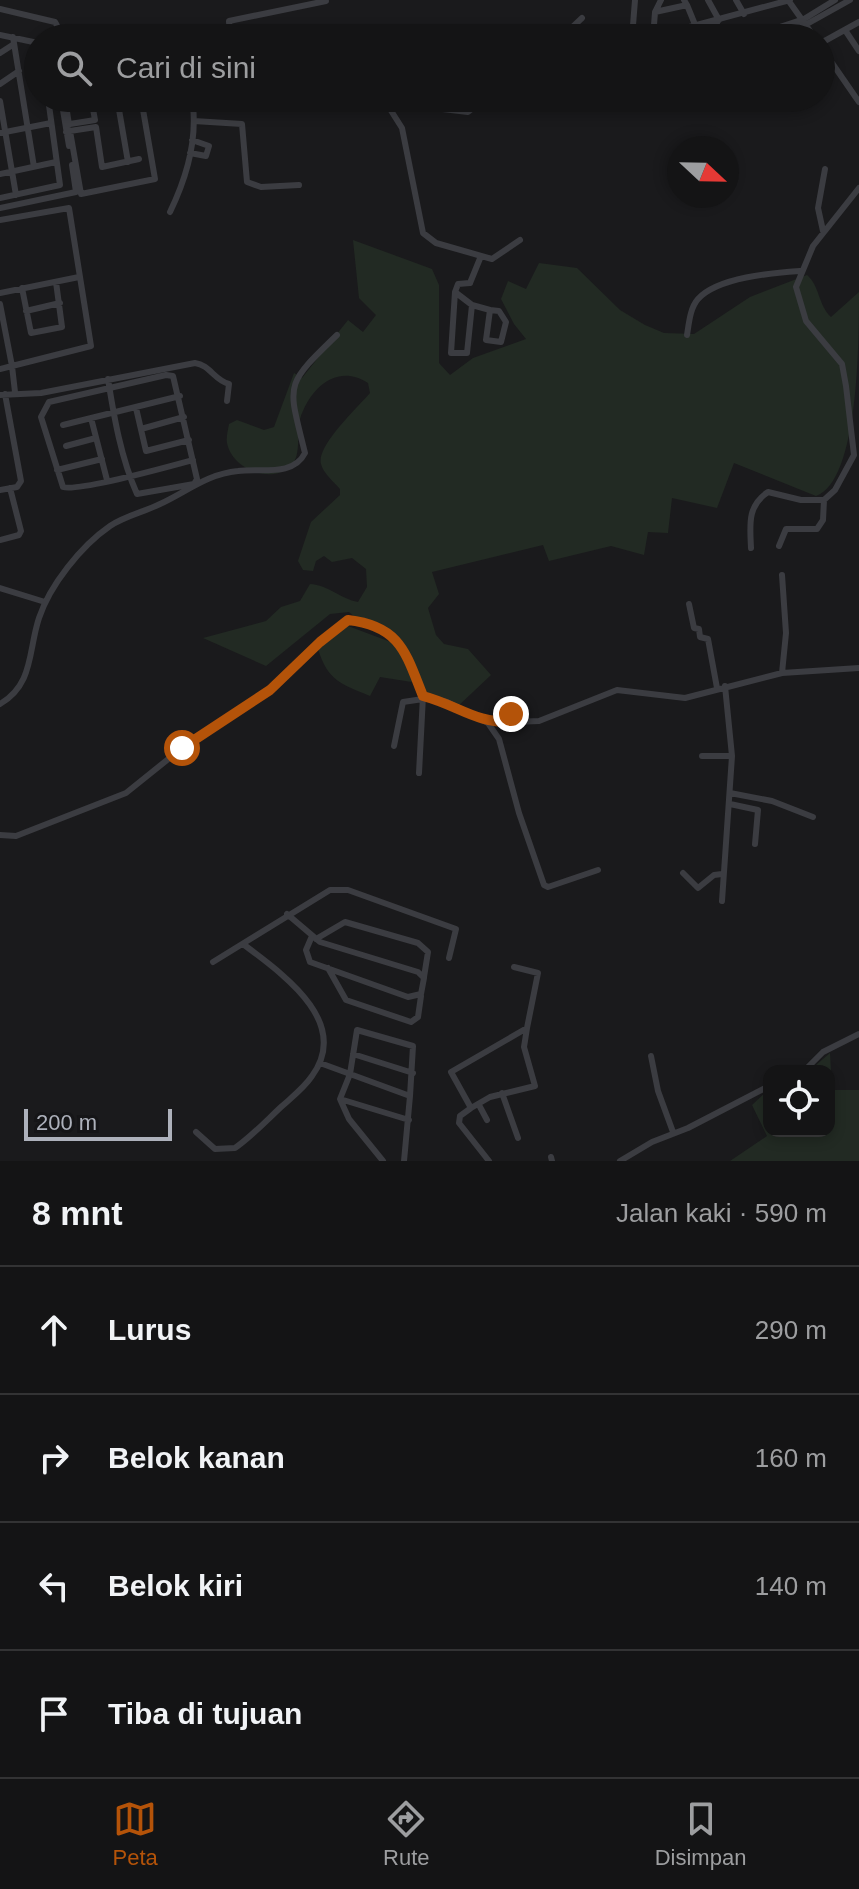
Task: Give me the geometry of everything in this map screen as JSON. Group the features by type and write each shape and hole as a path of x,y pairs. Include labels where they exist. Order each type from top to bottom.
{"street":[{"path":"633,24 635,0"},
{"path":"654,24 661,0"},
{"path":"708,0 719,24"},
{"path":"736,0 744,14"},
{"path":"707,24 744,14 764,3 789,0 805,22"},
{"path":"798,24 835,0"},
{"path":"800,24 850,0"},
{"path":"229,24 229,21 326,1"},
{"path":"655,12 685,2 695,24"},
{"path":"0,9 56,24"},
{"path":"576,24 582,18"},
{"path":"835,36 859,22"},
{"path":"845,30 859,51"},
{"path":"0,36 24,42"},
{"path":"0,36 3,51"},
{"path":"3,51 14,41"},
{"path":"14,41 24,106"},
{"path":"835,66 859,101"},
{"path":"0,84 19,71"},
{"path":"0,101 16,195"},
{"path":"25,112 34,167"},
{"path":"0,198 59,186 50,112"},
{"path":"66,112 81,194 155,179 145,112"},
{"path":"93,112 102,167"},
{"path":"119,112 128,162"},
{"path":"170,212 183,186 192,140 193,112"},
{"path":"392,112 402,128 423,233 436,243 498,258 520,240"},
{"path":"194,121 242,124 247,182 261,187 299,185"},
{"path":"3,132 51,123"},
{"path":"70,128 95,123"},
{"path":"0,208 76,192 70,128"},
{"path":"190,153 205,156 209,146 192,140"},
{"path":"0,156 9,154"},
{"path":"93,169 139,159"},
{"path":"0,174 56,162"},
{"path":"823,231 819,226 818,208 825,169"},
{"path":"859,188 823,231 800,271 796,287 806,321 842,364 854,455 859,464"},
{"path":"0,220 69,208 91,346 0,369"},
{"path":"470,283 481,256"},
{"path":"687,335 694,306 712,290 761,274 800,271"},
{"path":"0,293 79,277"},
{"path":"56,282 62,327"},
{"path":"470,283 477,291"},
{"path":"470,283 458,284 455,292 451,353 467,353 472,305"},
{"path":"22,288 30,333"},
{"path":"455,292 472,305 499,311 506,322 501,342 486,340 490,310"},
{"path":"26,311 60,303"},
{"path":"0,304 15,392"},
{"path":"20,335 73,325"},
{"path":"108,379 128,474 137,494 194,484 237,471 295,466 305,453 291,404 296,380 306,365 337,335"},
{"path":"0,490 21,481 2,395 41,393 195,363 205,366 217,381 229,385 227,401"},
{"path":"217,381 219,370"},
{"path":"0,704 18,690 26,677 45,602 79,555 111,525 178,496 194,484 197,472 173,376 166,375 43,406 41,417 57,470 63,487 71,490 193,460"},
{"path":"63,425 180,396"},
{"path":"136,408 146,451 189,440"},
{"path":"141,429 184,417"},
{"path":"91,418 107,480"},
{"path":"66,446 96,438"},
{"path":"751,548 751,512 759,498 768,492 801,500 824,500 835,490 854,455"},
{"path":"57,470 102,459"},
{"path":"0,540 19,535 21,531 10,488"},
{"path":"779,546 786,529 817,529 823,520 824,500"},
{"path":"782,575 786,633 782,673"},
{"path":"0,588 45,602"},
{"path":"689,604 694,628 699,629 700,637 708,639 717,688"},
{"path":"0,835 16,836 126,793 182,748 270,690 348,620 396,638 410,661 423,698 419,773"},
{"path":"488,723 551,717 617,690 685,698 782,673 859,668"},
{"path":"722,901 732,756 725,686"},
{"path":"394,746 403,702 423,698 447,702 488,723 499,739 519,813 544,885 548,887 598,870"},
{"path":"505,703 513,722"},
{"path":"702,756 732,756"},
{"path":"730,793 759,797 813,817"},
{"path":"755,844 758,814 755,808 759,797"},
{"path":"730,804 755,808"},
{"path":"683,873 698,888 714,875 722,874"},
{"path":"213,962 330,890 348,890 456,929 449,958"},
{"path":"287,914 314,938 418,972 424,978"},
{"path":"328,968 346,1000 411,1022 418,1017 428,952 418,943 345,922 314,938 306,956 310,962 328,968 408,997 421,994"},
{"path":"196,1132 215,1149 235,1148 299,1091 320,1063 323,1035 314,1008 285,977 243,944"},
{"path":"489,1161 459,1123 460,1116 502,1093 535,1086 524,1047 538,973 514,967"},
{"path":"487,1120 451,1074 453,1068 527,1028"},
{"path":"383,1161 349,1119 340,1099 350,1074 357,1030 408,1044 415,1050 404,1161"},
{"path":"810,1065 823,1052 859,1034"},
{"path":"353,1054 413,1073"},
{"path":"651,1056 658,1091 673,1132"},
{"path":"320,1063 410,1096"},
{"path":"620,1161 763,1089"},
{"path":"502,1093 518,1138"},
{"path":"340,1099 409,1120"}],"shaded area":[{"path":"353,240 432,269 439,285 439,363 450,375 473,358 526,339 501,299 508,281 526,289 539,263 577,268 620,310 664,333 694,334 750,297 807,275 831,317 859,292 854,407 841,465 830,485 816,496 734,463 717,508 672,498 668,533 648,532 644,555 611,546 549,561 543,545 432,572 439,594 428,608 436,635 444,644 468,649 491,675 456,708 424,696 418,683 380,677 370,696 331,675 318,649 339,629 348,626 404,647 392,635 349,612 330,614 266,666 203,638 266,621 281,607 300,601 310,584 358,602 367,587 366,569 352,558 332,562 324,556 316,561 313,571 303,570 298,561 311,522 340,495 340,489 322,467 321,456 331,437 370,393 368,383 346,376 335,377 310,397 300,419 298,450 291,466 283,472 263,474 244,467 230,452 227,441 229,424 237,420 264,430 274,427 294,373 302,378 348,320 363,332 376,315 359,298"},
{"path":"830,1053 831,1065 816,1065"},
{"path":"835,1090 859,1090 859,1161 730,1161 766,1137 835,1137"},
{"path":"763,1095 763,1128 752,1105"}],"route":[{"path":"182,748 270,690 348,620 396,638 410,661 423,696 447,702 488,723 513,722 511,714"}]}
